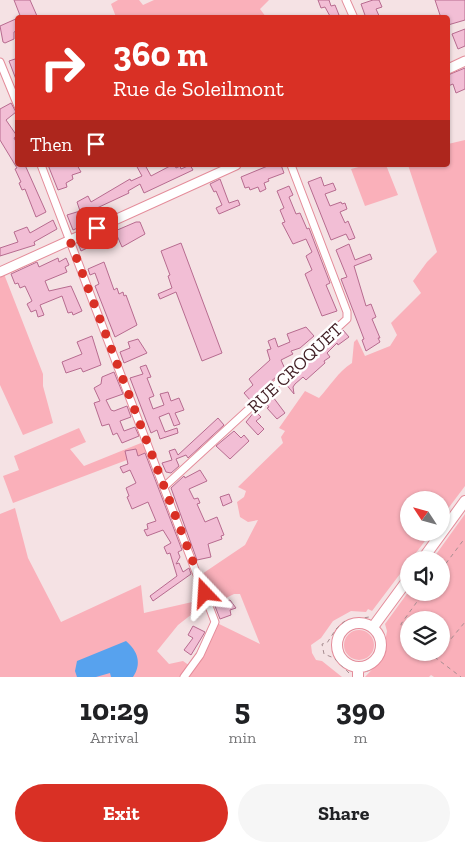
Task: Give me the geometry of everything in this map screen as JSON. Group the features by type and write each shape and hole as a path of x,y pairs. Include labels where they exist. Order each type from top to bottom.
{"main road":[{"path":"429,551 465,501"},
{"path":"377,628 400,592"},
{"path":"360,622 377,628 381,639 380,653 372,664 360,672 340,655 338,640 340,633 352,624 360,622"}],"street":[{"path":"346,0 353,15"},
{"path":"450,68 465,61"},
{"path":"0,62 15,99"},
{"path":"42,167 165,486 215,622 200,655 184,677"},
{"path":"0,272 232,167"},
{"name":"RUE CROQUET","path":"165,486 347,320 347,312 331,267 292,167"}],"path":[{"path":"450,558 465,538"},
{"path":"350,677 348,672 334,658 324,654 322,644 327,644 338,627 345,621 372,615"},
{"path":"450,641 465,622"},
{"path":"360,672 378,663 384,652 384,637 377,628"},
{"path":"440,661 461,677"}],"shaded area":[{"path":"118,0 139,0 143,5 154,0 269,0 260,9 264,15 115,15 111,4"},
{"path":"465,140 465,486 450,506 450,491 400,491 400,541 425,541 417,551 400,551 400,574 372,611 368,609 366,612 351,611 333,621 321,638 311,645 312,653 316,660 322,661 342,677 0,677 0,514 15,508 28,558 61,622 141,585 144,613 201,600 201,607 178,625 157,651 169,664 183,661 190,666 215,622 260,644 240,594 234,594 214,604 202,574 245,545 258,520 248,522 240,517 237,502 244,497 246,491 238,487 283,443 281,437 285,431 279,428 305,391 319,398 338,375 352,363 354,342 357,339 365,356 390,346 397,335 391,323 421,293 413,281 437,252 409,167 450,167 450,144"},
{"path":"358,167 387,167 398,195 365,206 351,169"},
{"path":"4,274 43,374 43,386 53,423 23,435 0,385 0,276"},
{"path":"79,428 86,442 70,449 84,466 141,443 148,452 13,503 3,476 19,470 14,456"},
{"path":"465,514 465,677 434,677 431,675 429,677 365,677 382,659 387,631 385,624 402,601 450,601 450,551 438,551 446,541 450,541 450,535"},
{"path":"359,630 370,634 374,645 370,656 359,660 348,656 344,645 348,634"}],"water":[{"path":"126,641 136,653 138,663 133,677 111,677 110,673 96,677 77,677 75,671 77,661"}],"building":[{"path":"14,0 30,0 37,15 20,15"},
{"path":"318,0 329,0 331,6 335,5 339,15 329,15 325,7 321,8"},
{"path":"379,0 382,7 376,9 379,15 365,15 361,4"},
{"path":"435,0 465,0 465,20 450,24 450,15 440,15"},
{"path":"15,19 14,39 3,42 0,26"},
{"path":"465,29 465,46 458,49 452,34"},
{"path":"15,59 15,77 9,61"},
{"path":"465,68 465,89 456,93 453,84 450,85 450,74"},
{"path":"11,103 15,110 15,113 6,120 15,133 15,165 0,140 0,109"},
{"path":"26,167 46,212 36,217 25,189 22,190 19,183 21,182 15,169"},
{"path":"49,167 78,167 81,172 72,175 73,179 66,183 67,187 58,190"},
{"path":"137,167 146,167 151,176 168,167 180,167 181,169 191,167 193,170 144,193 140,184 128,191 129,193 97,208 99,212 89,217 91,222 73,230 67,215 80,211 77,202 88,196 91,202 130,179 131,181 142,176"},
{"path":"265,167 282,167 284,173 268,179 269,181 264,183 266,189 260,192 258,187 250,190 249,187 245,188 241,177"},
{"path":"321,177 324,186 333,183 336,190 325,194 330,206 341,202 342,204 345,203 347,209 340,212 345,223 348,221 355,238 349,240 346,234 331,240 308,182"},
{"path":"220,179 229,203 238,200 240,205 219,214 216,208 222,205 216,191 214,192 210,184"},
{"path":"289,186 293,195 289,197 296,214 300,213 307,229 309,228 330,283 326,285 337,311 322,316 305,274 312,270 306,256 312,252 306,239 293,244 282,223 285,222 280,210 284,208 277,191"},
{"path":"53,220 57,229 34,242 35,245 0,256 0,248 18,242 14,232 27,227 30,233"},
{"path":"140,222 145,234 122,247 115,231"},
{"path":"101,233 104,240 81,251 78,243"},
{"path":"181,243 222,353 202,361 176,292 160,299 158,294 172,288 168,276 170,275 161,251"},
{"path":"349,244 355,260 370,254 372,259 354,266 366,306 371,304 376,317 372,319 380,338 378,338 380,342 366,351 362,340 364,339 341,279 347,277 336,250"},
{"path":"58,258 59,262 66,258 69,265 65,267 67,272 45,281 49,291 71,286 82,311 73,315 72,312 68,313 62,296 40,305 44,315 38,317 36,310 31,312 27,304 32,301 25,286 20,288 18,283 15,284 11,274 37,262 39,267"},
{"path":"104,262 114,290 117,288 119,294 123,292 124,296 126,295 137,325 115,337 95,286 99,284 95,273 90,275 88,269"},
{"path":"306,327 314,336 300,348 291,351 293,354 281,360 285,369 250,400 244,393 253,385 249,379 270,360 267,350 271,349 268,341 275,338 278,347 290,342 287,334"},
{"path":"343,330 349,337 338,345 337,343 327,353 330,357 306,380 303,377 295,384 293,387 294,394 285,383"},
{"path":"92,336 101,365 83,372 81,368 66,373 62,362 82,354 77,342"},
{"path":"138,339 147,353 124,363 120,352 130,348 128,342"},
{"path":"146,365 151,377 147,378 154,396 149,398 153,409 164,405 160,394 168,392 171,401 179,398 184,410 175,413 180,424 174,426 169,413 159,417 165,432 177,428 178,433 160,439 157,430 151,433 130,378 143,374 140,367"},
{"path":"114,372 123,394 106,400 111,410 114,411 127,406 131,417 120,421 124,431 135,427 139,436 122,443 117,433 113,435 109,424 102,426 94,403 100,401 94,388 101,384 102,377"},
{"path":"273,397 285,413 277,419 267,408 269,407 265,402"},
{"path":"255,411 261,417 256,421 264,429 258,435 246,422"},
{"path":"218,418 224,425 188,458 186,455 176,459 179,466 171,473 166,472 162,463 172,460 169,451 175,449 178,455"},
{"path":"234,431 241,438 244,435 249,441 230,459 216,446"},
{"path":"136,449 138,456 145,453 182,550 178,552 180,557 176,564 179,563 183,572 189,568 191,574 153,601 150,596 177,576 170,553 167,554 164,547 171,543 163,530 147,536 144,530 148,529 147,524 156,521 148,502 132,509 127,497 129,496 126,488 136,483 130,470 123,473 120,467 128,464 125,451"},
{"path":"200,470 207,481 189,489 194,499 198,498 200,503 197,504 205,522 217,517 224,535 221,536 222,539 208,544 211,557 197,560 171,488 184,476 185,478"},
{"path":"229,494 232,502 223,506 220,497"},
{"path":"230,600 236,608 230,610 231,615 220,619 215,606"},
{"path":"193,626 205,632 191,655 184,650 193,638 188,635"}],"route":[{"path":"97,228 70,241 205,593"}]}
